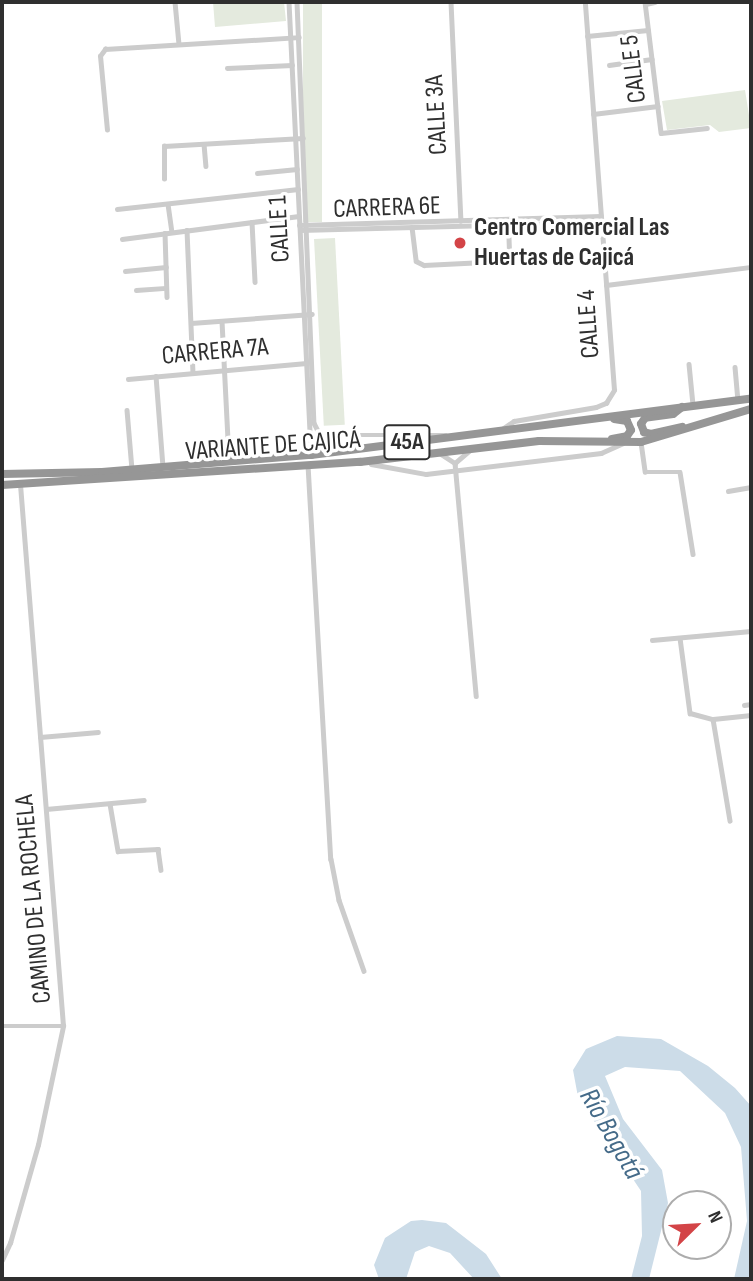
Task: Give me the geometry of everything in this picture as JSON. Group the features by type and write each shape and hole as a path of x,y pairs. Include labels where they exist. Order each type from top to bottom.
{"highway":[{"name":"VARIANTE DE CAJICÁ","path":"2,474 132,470 311,455 751,399"},
{"path":"682,407 673,414 645,418 642,429 651,434 677,426 689,428"},
{"name":"VARIANTE DE CAJICÁ","path":"2,485 360,462 539,441 641,442 751,409"},
{"path":"594,417 623,420 631,430 624,438 595,442"}],"street":[{"path":"175,2 179,44"},
{"name":"CALLE 1","path":"289,2 311,455"},
{"name":"CALLE 1","path":"298,2 312,314 314,423 318,431 326,435 451,436"},
{"name":"CALLE 3A","path":"451,2 461,223"},
{"name":"CALLE 4","path":"499,430 514,421 596,407 606,403 613,395 585,2"},
{"path":"645,3 655,2"},
{"name":"CALLE 5","path":"645,3 661,132 707,128"},
{"path":"587,36 648,30"},
{"path":"107,130 101,53 105,49 299,37"},
{"path":"608,65 652,59"},
{"path":"227,68 292,65"},
{"path":"593,114 657,106"},
{"path":"164,179 164,146 303,138"},
{"path":"204,144 206,166"},
{"path":"257,173 297,169"},
{"path":"117,209 298,190"},
{"path":"168,204 172,232"},
{"path":"122,239 299,216"},
{"name":"CARRERA 6E","path":"300,228 601,219"},
{"name":"CARRERA 6E","path":"308,227 412,227 601,219"},
{"name":"CALLE 1","path":"252,222 256,282"},
{"path":"412,227 416,261 424,265 504,261 509,252 508,224"},
{"path":"187,230 193,373"},
{"path":"165,233 167,297"},
{"path":"125,271 166,267"},
{"path":"606,285 751,267"},
{"path":"136,290 166,288"},
{"path":"191,323 312,314"},
{"path":"222,321 229,462"},
{"name":"CARRERA 7A","path":"128,379 306,363"},
{"path":"689,365 693,406"},
{"path":"735,367 738,401"},
{"path":"156,376 163,467"},
{"path":"127,410 132,470"},
{"path":"641,442 645,472 678,471 681,475 693,554"},
{"path":"360,462 426,474 601,453 623,443"},
{"path":"455,463 472,448"},
{"path":"437,451 455,463 476,696"},
{"path":"308,465 331,859 339,900 364,971"},
{"name":"CAMINO DE LA ROCHELA","path":"2,1260 10,1243 38,1145 63,1026 20,485"},
{"path":"728,491 751,487"},
{"path":"652,640 751,631"},
{"path":"680,638 690,713 713,719 751,715"},
{"path":"744,705 751,704"},
{"path":"713,719 730,821"},
{"path":"40,737 98,732"},
{"path":"46,809 144,800"},
{"path":"110,804 118,851 158,849 161,870"},
{"path":"2,1026 63,1026"}],"shaded area":[{"path":"213,2 284,2 286,21 215,27"},
{"path":"303,2 322,2 322,222 303,222"},
{"path":"745,90 751,128 719,132 710,125 667,130 662,101"},
{"path":"335,238 345,425 324,426 314,239"}],"water":[{"name":"Río Bogotá","path":"617,1036 661,1039 708,1066 735,1088 751,1106 751,1279 734,1279 747,1221 741,1147 725,1113 680,1071 625,1067 605,1076 623,1119 662,1170 666,1190 662,1190 662,1227 649,1279 631,1279 642,1236 641,1191 578,1097 573,1070 586,1049"},
{"path":"411,1221 446,1223 486,1254 502,1279 474,1279 450,1253 429,1246 415,1252 406,1279 379,1279 374,1265 385,1238"}],"place":[{"name":"Centro Comercial Las Huertas de Cajicá","path":"460,243"}]}
